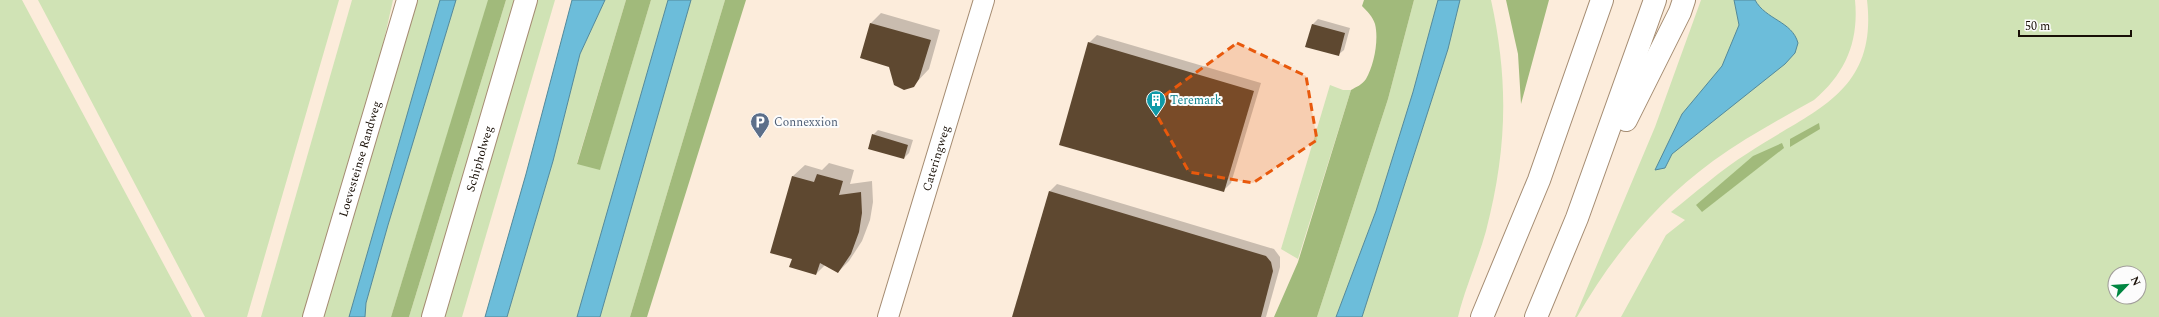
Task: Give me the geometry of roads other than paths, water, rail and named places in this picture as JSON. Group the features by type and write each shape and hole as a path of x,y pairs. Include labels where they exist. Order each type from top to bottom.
{"main road":[{"name":"Schipholweg","path":"433,317 526,0"},
{"path":"1571,89 1587,0"},
{"path":"1482,317 1539,180 1602,0"},
{"path":"1536,317 1577,218 1655,0"},
{"path":"1577,218 1677,19 1684,0"}],"street":[{"name":"Loevesteinse Randweg","path":"313,317 406,0"},
{"name":"Cateringweg","path":"888,317 984,0"}],"water":[{"path":"440,0 456,0 388,225 366,303 365,317 349,317"},
{"path":"572,0 605,0 580,54 553,161 507,317 485,317 526,174"},
{"path":"668,0 691,0 600,317 577,317"},
{"path":"1438,0 1460,0 1448,49 1362,317 1336,317 1376,211 1413,92"},
{"path":"1734,0 1755,0 1766,12 1785,25 1795,36 1798,43 1795,53 1785,64 1672,154 1665,168 1655,170 1682,114 1722,66 1739,25"}],"place":[{"name":"Teremark","path":"1156,117"},
{"name":"Connexxion","path":"760,139"}]}
